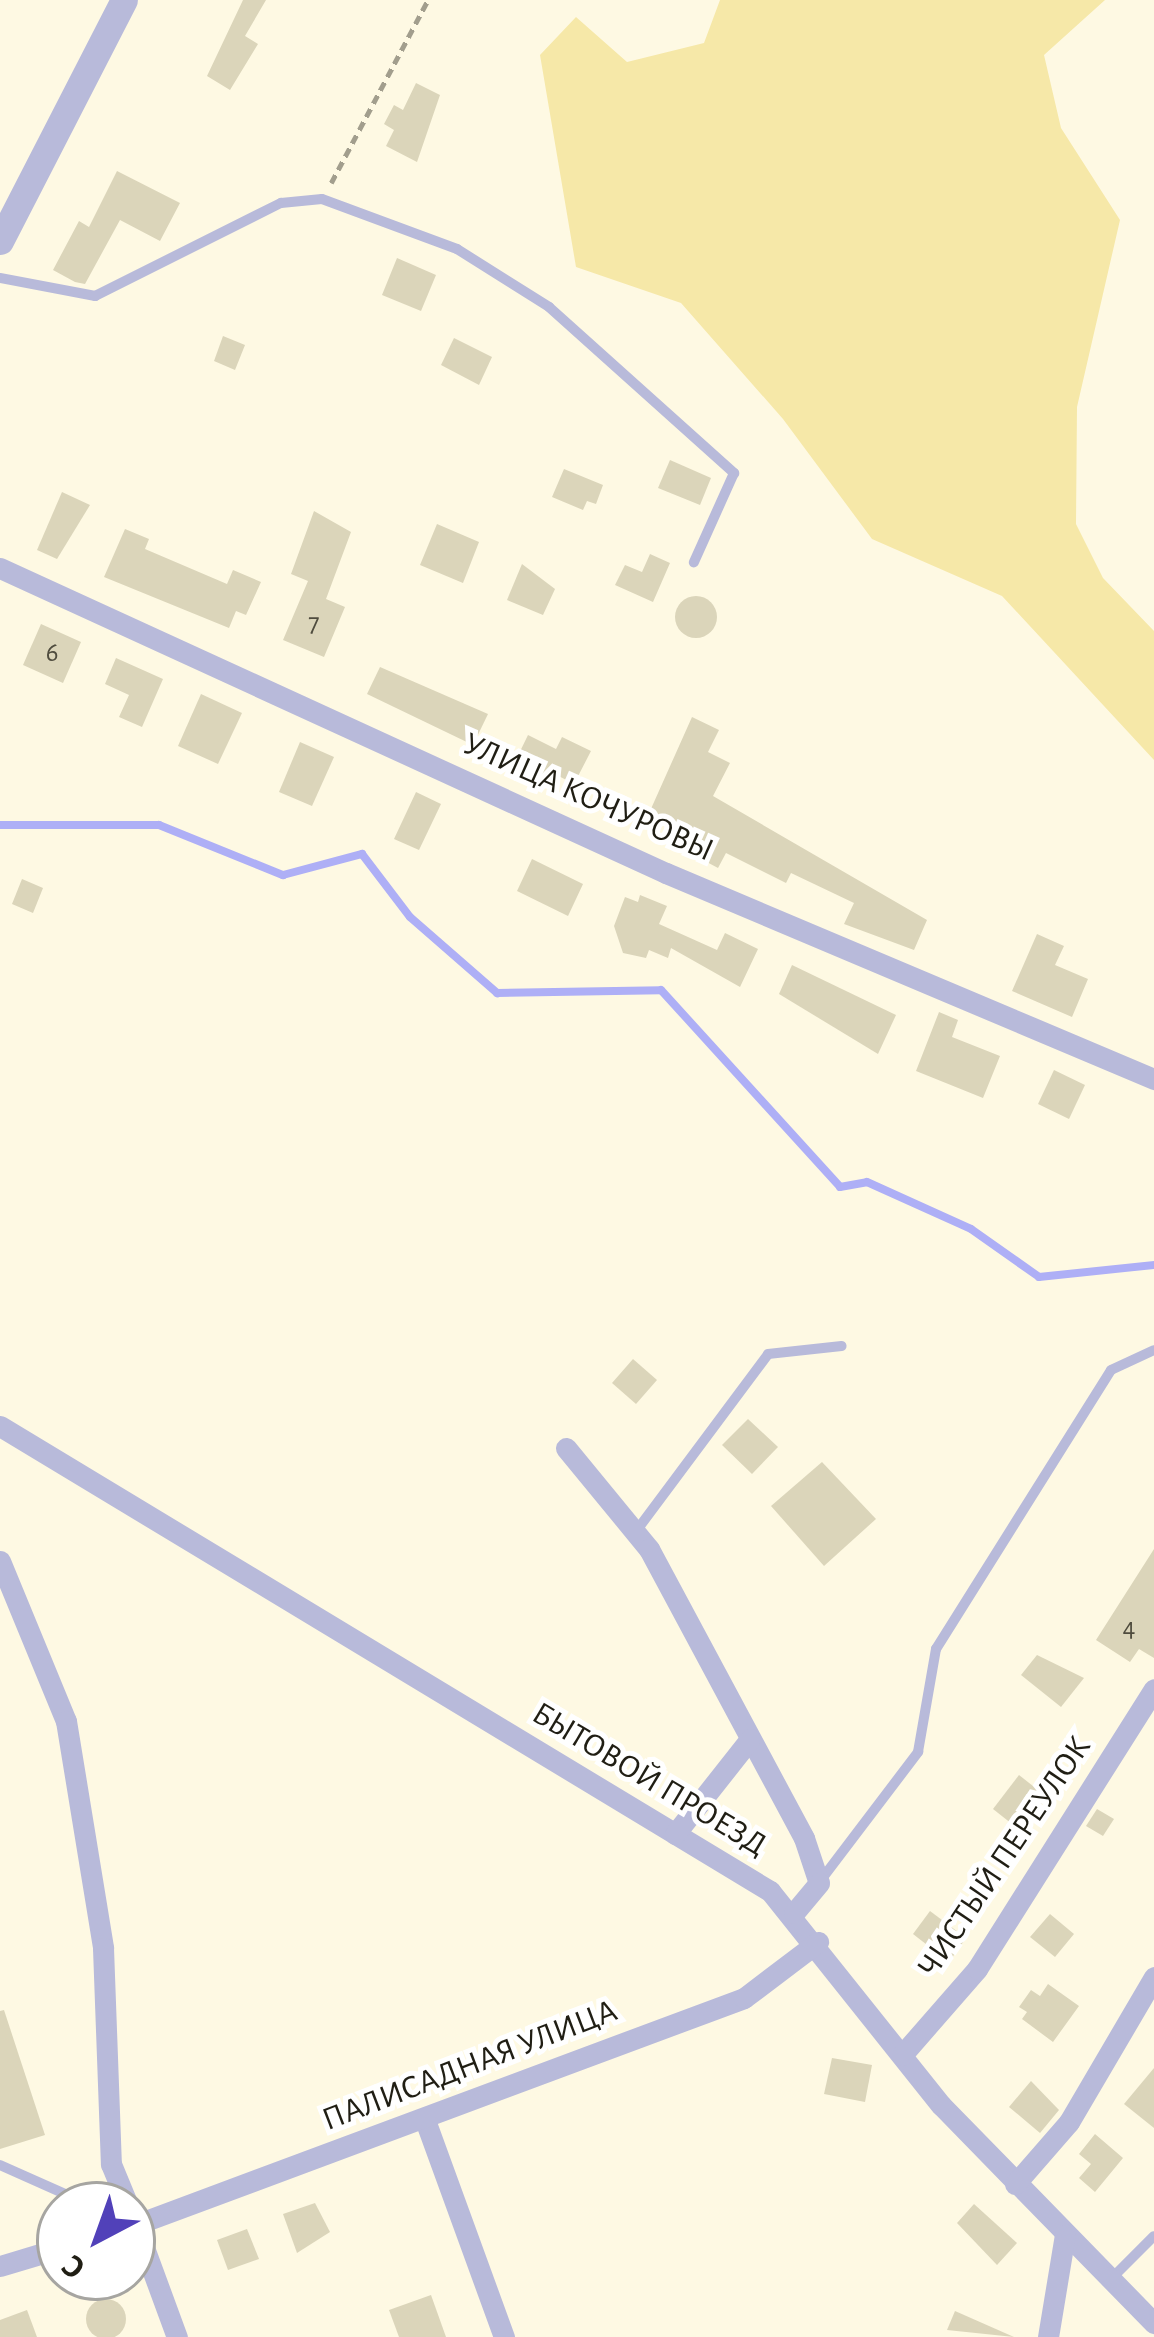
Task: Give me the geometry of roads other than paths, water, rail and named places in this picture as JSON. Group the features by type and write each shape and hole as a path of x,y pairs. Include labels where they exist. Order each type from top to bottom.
{"street":[{"path":"0,241 124,0"},
{"name":"УЛИЦА КОЧУРОВЫ","path":"0,568 666,873 1154,1079"},
{"name":"БЫТОВОЙ ПРОЕЗД","path":"0,1426 675,1834 794,1913 902,2054 1015,2184 1154,2323"},
{"path":"566,1448 637,1530 804,1838 819,1883 794,1913"},
{"path":"1,1563 66,1721 103,1948 111,2164 117,2181"},
{"name":"ЧИСТЫЙ ПЕРЕУЛОК","path":"902,2054 977,1969 1154,1689"},
{"path":"675,1834 750,1739"},
{"name":"ПАЛИСАДНАЯ УЛИЦА","path":"156,2211 425,2120 744,1998 818,1942"},
{"path":"1015,2184 1069,2122 1154,1977"},
{"path":"425,2120 504,2337"},
{"path":"1048,2337 1065,2234"},
{"path":"0,2266 36,2255"},
{"path":"156,2282 177,2337"}],"lane":[{"path":"0,278 94,296 281,203 322,199 457,249 549,307 734,473 694,562"},
{"path":"637,1530 768,1354 842,1346"},
{"path":"819,1883 918,1751 935,1649 1111,1370 1154,1350"},
{"path":"0,2165 36,2181"},
{"path":"1110,2280 1154,2236"}],"waterway":[{"path":"0,825 159,825 283,875 362,854 410,917 497,993 661,990 840,1187 867,1182 971,1229 1039,1277 1154,1265"}]}
